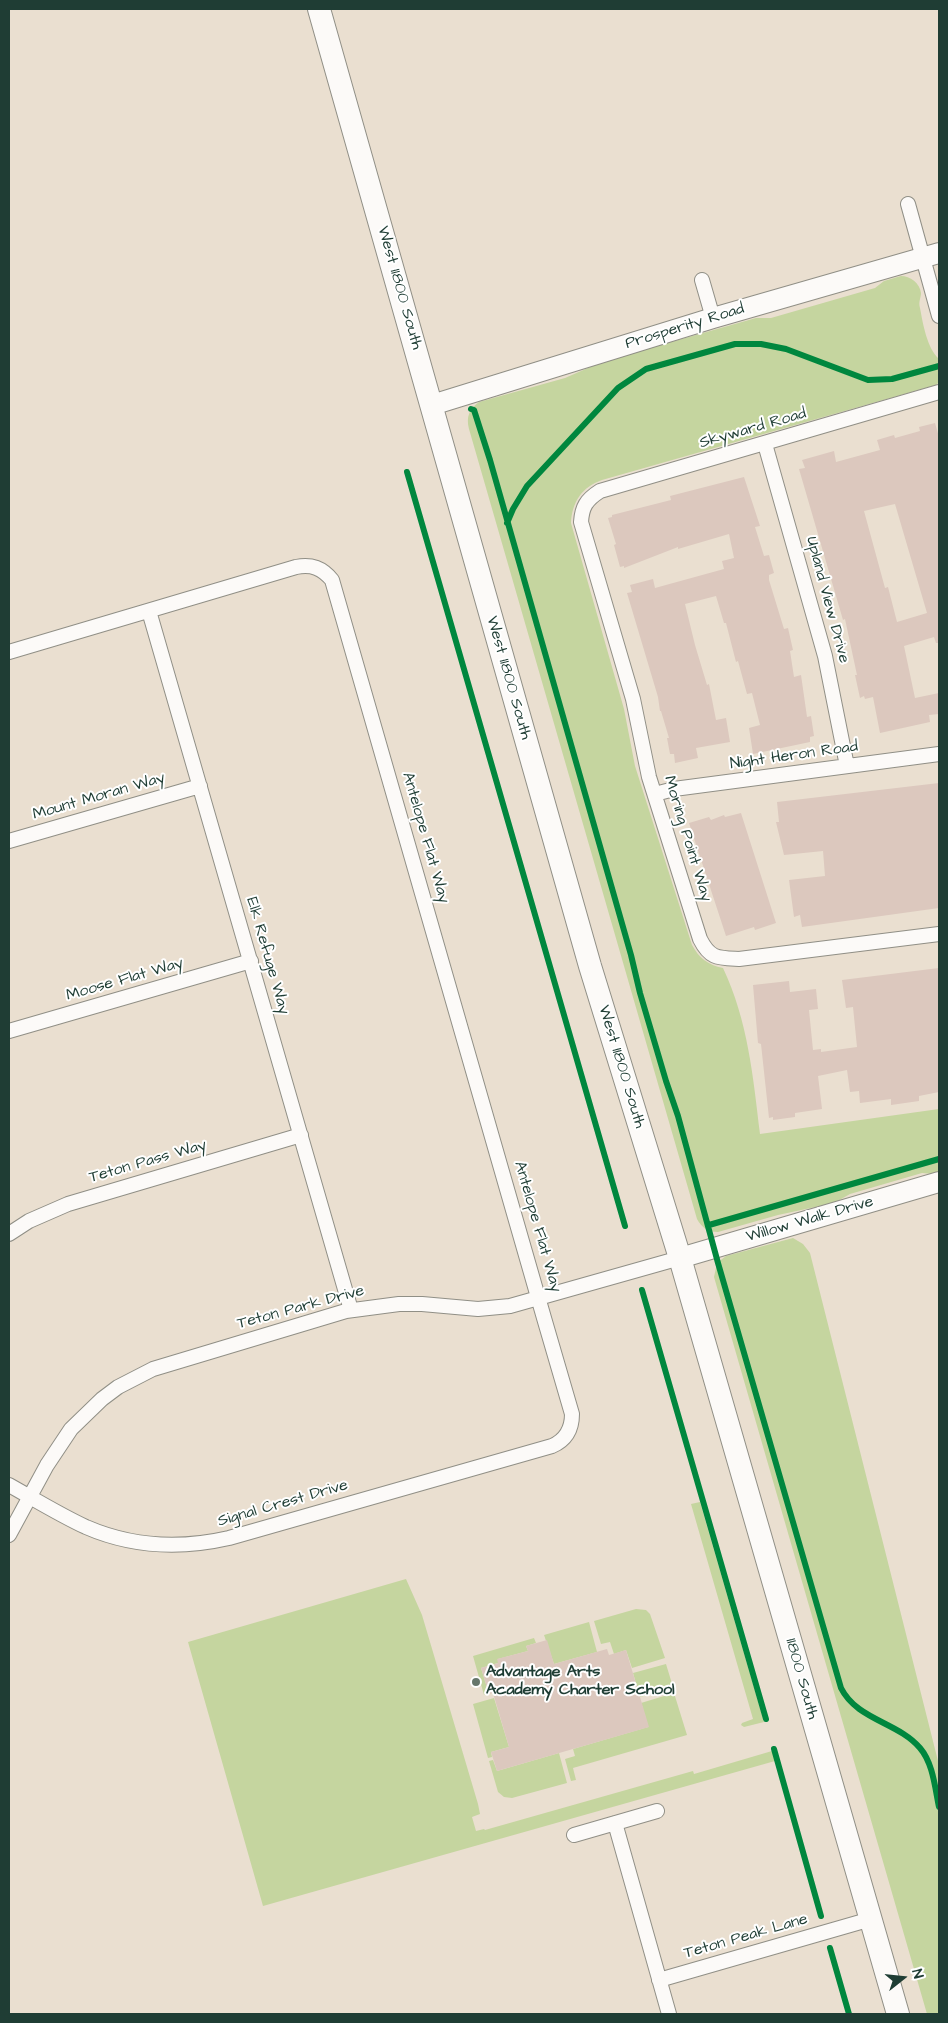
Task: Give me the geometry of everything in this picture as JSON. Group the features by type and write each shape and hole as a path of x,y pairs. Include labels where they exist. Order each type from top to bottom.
{"main road":[{"name":"West 11800 South","path":"319,9 587,957 680,1258 704,1344"},
{"name":"11800 South","path":"704,1344 898,2014"}],"street":[{"path":"908,204 931,255 939,316"},
{"name":"Prosperity Road","path":"432,405 713,318 931,255"},
{"path":"702,280 713,318"},
{"name":"Skyward Road","path":"582,508 586,501 600,491 939,392"},
{"name":"Upland View Drive","path":"765,444 825,656 848,766"},
{"name":"Moring Point Way","path":"582,508 582,530 633,699 649,778 700,939 705,948 712,956 739,959 939,934"},
{"name":"Antelope Flat Way","path":"9,652 303,566 316,567 327,574 332,580 572,1414 568,1433"},
{"name":"Elk Refuge Way","path":"150,611 351,1310"},
{"name":"Night Heron Road","path":"655,794 674,789 939,754"},
{"name":"Mount Moran Way","path":"9,841 200,786"},
{"name":"Moose Flat Way","path":"9,1031 251,961"},
{"name":"Teton Pass Way","path":"9,1234 29,1221 68,1204 301,1135"},
{"name":"Willow Walk Drive","path":"680,1258 939,1182"},
{"name":"Teton Park Drive","path":"9,1535 58,1447 71,1429 102,1399 124,1384 153,1369 351,1310 399,1304 478,1309 495,1308 539,1299 680,1258"},
{"name":"Signal Crest Drive","path":"9,1484 86,1526 112,1536 158,1545 194,1544 229,1538 552,1446 568,1433"},
{"path":"574,1835 657,1811"},
{"path":"614,1823 669,2014"},
{"name":"Teton Peak Lane","path":"659,1980 871,1919"}],"green space":[{"path":"901,276 908,277 914,281 920,289 919,306 924,328 931,349 939,359 939,382 936,385 602,480 584,491 573,508 571,523 624,709 635,766 692,945 704,960 723,968 738,1008 748,1049 760,1134 939,1109 939,1172 933,1174 922,1173 850,1194 834,1203 778,1215 718,1232 711,1231 703,1227 697,1219 469,429 468,417 473,407 479,402 565,378 604,361 756,318 771,318 875,288 884,281"},
{"path":"793,1238 803,1244 810,1253 939,1765 939,2014 927,2014 714,1277 717,1263 726,1256"},
{"path":"700,1502 764,1722 744,1727 741,1725 742,1723 753,1719 691,1504"},
{"path":"406,1579 422,1615 478,1804 480,1814 472,1817 476,1831 693,1771 694,1774 772,1751 775,1761 263,1906 188,1642"},
{"path":"636,1609 646,1610 650,1614 665,1658 632,1668 626,1650 614,1654 610,1642 601,1644 594,1621"},
{"path":"589,1622 597,1652 554,1664 544,1635"},
{"path":"534,1638 536,1643 526,1646 528,1651 498,1659 498,1663 481,1668 489,1694 484,1695 473,1656"},
{"path":"666,1664 673,1687 640,1697 633,1673"},
{"path":"674,1693 687,1735 573,1768 576,1780 571,1781 565,1759 575,1756 573,1749 648,1727 641,1703"},
{"path":"494,1698 509,1747 491,1752 492,1757 488,1758 473,1704"},
{"path":"559,1753 567,1783 512,1798 504,1797 498,1792 489,1761 493,1760 497,1771"}],"building":[{"path":"935,423 939,437 939,643 936,643 934,637 904,646 915,698 939,693 939,714 929,715 930,722 880,733 873,697 865,699 864,696 860,698 845,619 843,620 799,469 805,468 802,460 834,451 836,462 880,450 877,440 894,435 895,438 920,431 919,427","holes":["895,504 927,613 897,622 888,587 885,588 864,511"]},
{"path":"744,477 760,526 755,527 764,556 769,555 774,573 769,575 769,580 784,629 788,628 793,650 790,651 794,677 801,675 807,717 811,716 814,736 810,737 810,742 753,754 749,728 760,725 752,693 747,694 716,596 685,604 707,685 709,684 716,720 726,718 730,742 696,748 698,758 675,763 674,754 670,754 667,738 669,738 627,593 632,592 630,585 653,579 655,588 724,569 722,561 734,558 729,534 678,549 678,547 624,568 624,566 620,567 614,545 616,544 608,518 612,517 612,515 671,500 670,496"},
{"path":"939,783 939,908 802,927 800,915 794,917 789,880 825,876 823,851 784,855 776,822 779,822 777,802"},
{"path":"741,813 776,923 755,930 754,927 726,936 689,823 709,817 711,820 724,815 725,817"},
{"path":"939,968 939,1092 919,1096 919,1101 891,1105 891,1099 860,1103 859,1091 850,1092 847,1070 818,1076 822,1109 795,1113 795,1117 773,1120 773,1117 769,1118 761,1044 758,1043 753,985 789,981 790,992 816,989 818,1009 809,1010 813,1050 821,1049 821,1052 857,1047 853,1007 846,1008 842,980"},
{"name":"Advantage Arts Academy Charter School","path":"547,1640 554,1664 607,1649 609,1655 626,1650 649,1727 497,1771 491,1752 509,1747 493,1693 489,1694 481,1668 498,1663 497,1659 528,1651 526,1646"}],"cycle path":[{"path":"507,523 527,486 618,388 646,369 735,344 761,344 786,349 868,380 892,379 939,366"},
{"path":"471,409 474,410 490,460 631,955 640,993 678,1116 718,1263 841,1688 848,1699 857,1707 901,1732 920,1748 931,1768 939,1807"},
{"path":"407,472 625,1226"},
{"path":"709,1225 939,1159"},
{"path":"642,1290 766,1719"},
{"path":"774,1749 821,1916"},
{"path":"830,1948 849,2014"}],"place":[{"name":"Advantage Arts Academy Charter School","path":"476,1682"}]}
